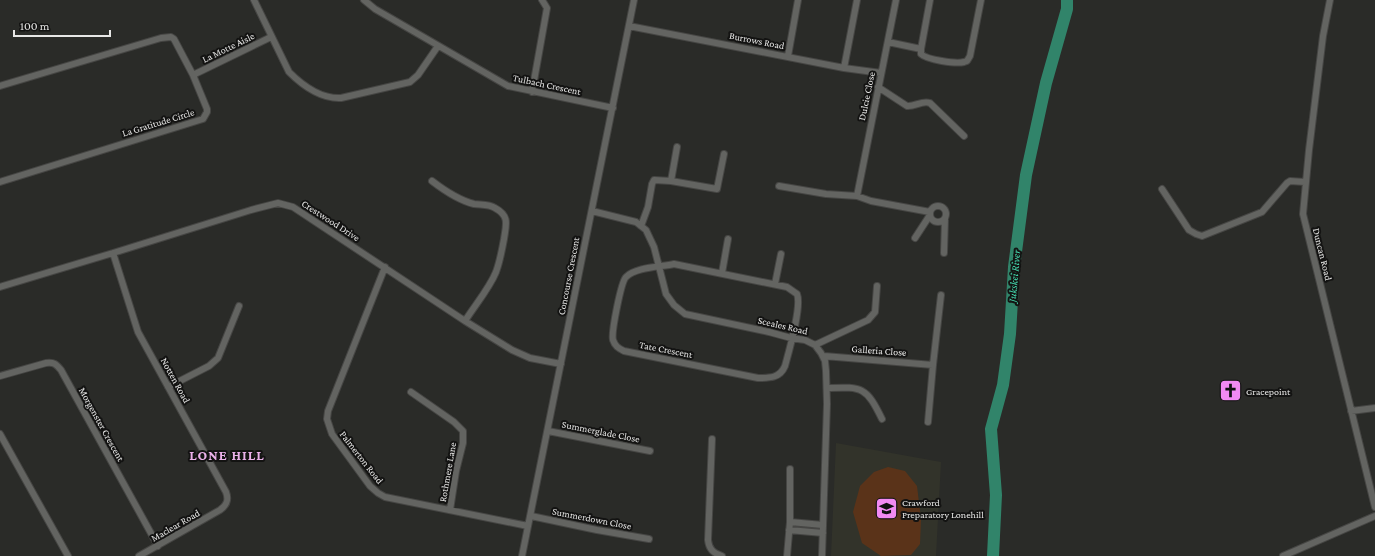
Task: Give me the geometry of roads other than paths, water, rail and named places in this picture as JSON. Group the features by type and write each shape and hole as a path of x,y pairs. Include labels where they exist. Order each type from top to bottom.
{"street":[{"path":"254,0 289,72 308,88 324,96 334,98 403,85 410,82 418,75 438,46"},
{"name":"Tulbach Crescent","path":"364,0 375,9 508,86 613,108"},
{"path":"532,92 546,8 542,0"},
{"name":"Concourse Crescent","path":"522,556 634,0"},
{"path":"788,56 798,0"},
{"path":"844,68 857,0"},
{"name":"Dulcie Close","path":"856,196 896,0"},
{"path":"930,0 921,54 926,58 962,63 967,61 970,56 981,0"},
{"name":"Duncan Road","path":"1330,0 1305,182 1303,214 1375,507"},
{"name":"Burrows Road","path":"629,26 844,68 881,73"},
{"name":"La Gratitude Circle","path":"0,86 171,36 193,75 207,109 207,112 202,119 0,182"},
{"name":"La Motte Aisle","path":"193,75 271,37"},
{"path":"888,42 921,49"},
{"path":"878,87 910,107 926,102 930,103 964,136"},
{"path":"671,181 676,147"},
{"path":"592,211 629,220 642,226 648,207 653,181 656,179 717,189 724,154"},
{"path":"432,180 448,193 459,199 474,204 491,206 497,209 506,218 507,224 496,272 465,321"},
{"path":"1162,189 1189,230 1202,236 1262,212 1290,181 1305,182"},
{"path":"779,186 826,194 856,196 871,201 930,213"},
{"name":"Crestwood Drive","path":"1,284 113,253 278,203 293,207 465,321 519,354 540,361 561,364"},
{"path":"915,238 934,206 941,206 946,211 944,253"},
{"path":"930,213 934,221 938,222 945,218"},
{"name":"Sceales Road","path":"642,226 650,236 654,247 666,294 678,309 686,314 805,340 815,345 824,356"},
{"path":"722,273 728,239"},
{"name":"Notten Road","path":"113,253 138,332 226,492 227,502 220,510"},
{"path":"775,284 780,254"},
{"path":"659,267 674,264 790,288 797,294 798,297 797,312 791,338"},
{"name":"Palmerton Road","path":"385,267 328,410 328,426 332,434 359,472 378,493 385,497 528,526"},
{"name":"Tate Crescent","path":"659,267 646,268 632,273 623,281 612,336 618,348 658,358 758,378 767,378 774,377 783,371 791,338"},
{"path":"815,345 863,323 872,316 876,308 877,286"},
{"path":"928,422 941,295"},
{"path":"168,387 209,366 218,358 239,306"},
{"path":"822,556 827,421 827,388 824,356"},
{"name":"Galleria Close","path":"824,356 933,365"},
{"name":"Morgenster Crescent","path":"0,376 46,363 52,362 57,364 158,546"},
{"path":"827,388 854,388 863,391 870,397 882,419"},
{"name":"Rothmere Lane","path":"411,392 454,422 462,430 463,443 456,471 450,510"},
{"path":"1351,411 1375,408"},
{"name":"Summerglade Close","path":"548,431 650,451"},
{"path":"0,434 68,556"},
{"path":"712,439 708,540 711,550 722,556"},
{"path":"787,556 790,522 790,468"},
{"name":"Maclear Road","path":"139,556 220,510"},
{"name":"Summerdown Close","path":"531,516 649,539"},
{"path":"1283,556 1375,516"},
{"path":"790,522 823,525"},
{"path":"789,530 823,533"}],"waterway":[{"name":"Jukskei River","path":"993,556 996,495 991,429 1003,385 1010,334 1014,267 1026,175 1046,83 1067,9 1067,0"}],"place":[{"name":"Gracepoint","path":"1230,391"},
{"name":"Crawford Preparatory Lonehill","path":"886,508"}],"district":[{"name":"LONE HILL","path":"227,455"}]}
